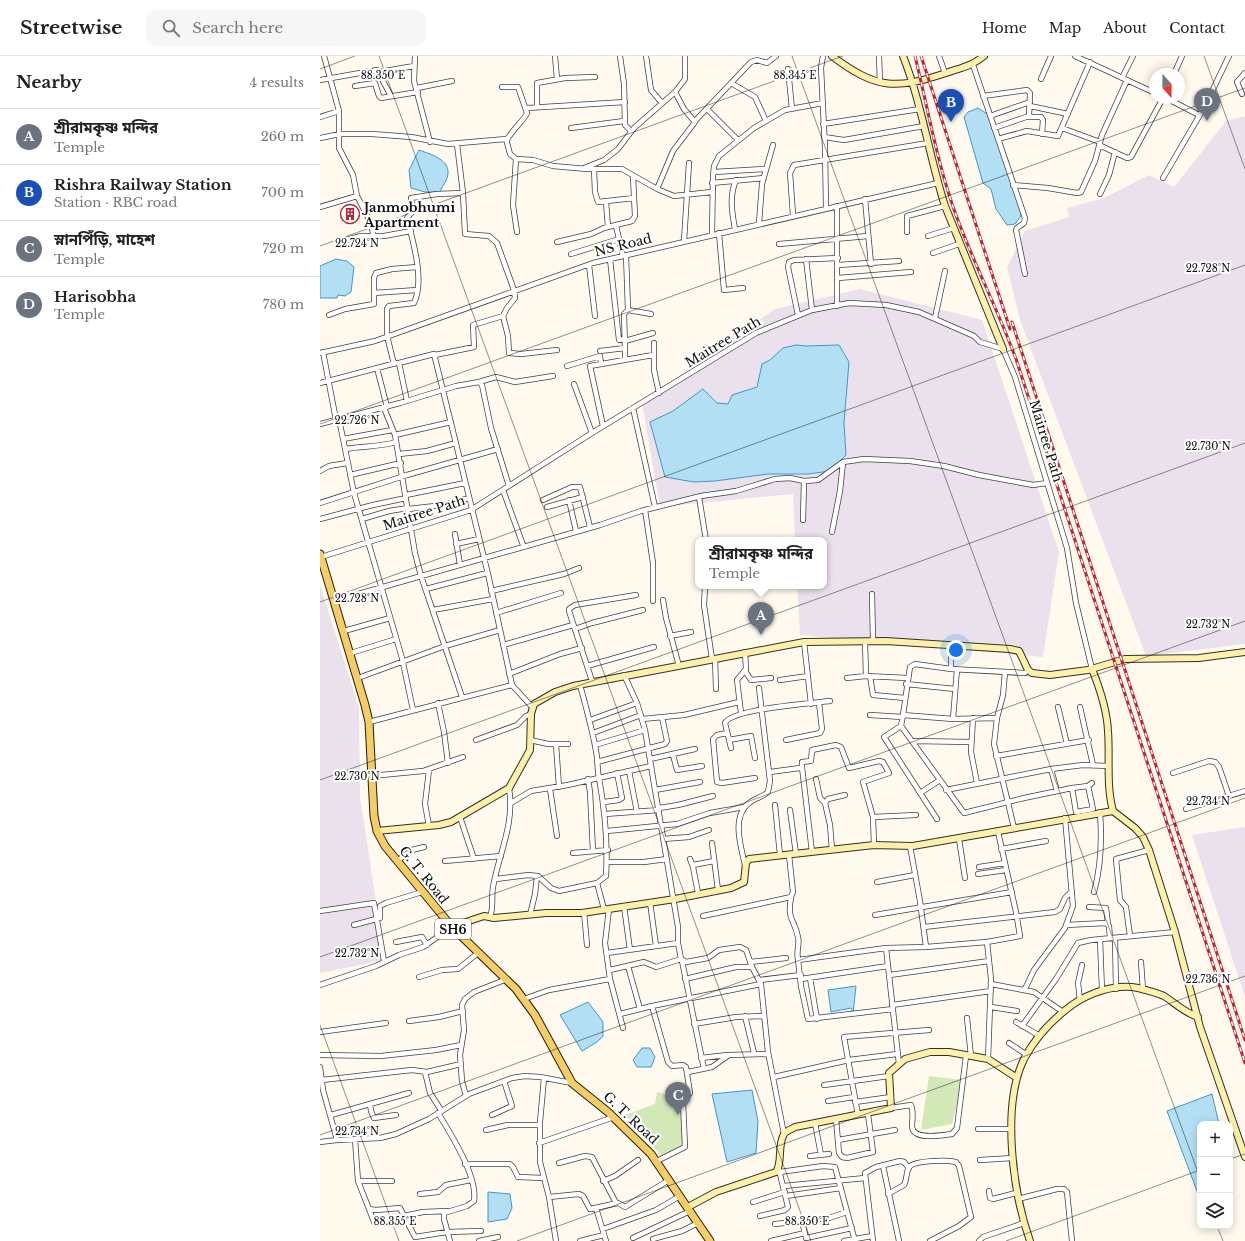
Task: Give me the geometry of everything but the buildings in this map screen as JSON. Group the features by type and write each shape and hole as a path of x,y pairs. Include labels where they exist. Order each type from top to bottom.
{"main road":[{"name":"G. T. Road","path":"320,556 351,653 369,722 374,816 377,831 385,846 452,928 507,979 524,999 542,1027 572,1083 614,1117 657,1161 710,1241"}],"street":[{"path":"324,56 339,110 340,134 338,140 340,151 353,177 357,196 370,221 374,237"},
{"path":"415,56 414,66 417,90 430,142"},
{"path":"556,56 557,79"},
{"path":"620,56 624,84 624,121 627,128 631,131"},
{"path":"646,56 651,90 662,104"},
{"path":"582,169 607,158 622,146 631,131 675,92 685,79 684,56"},
{"path":"657,189 673,151 695,121 754,60 767,63 776,56"},
{"path":"823,56 821,68 826,208"},
{"path":"833,56 857,74 880,82 913,83 972,65 984,56"},
{"path":"879,56 880,82"},
{"path":"903,56 913,83 945,206 959,244 1003,349"},
{"path":"939,56 945,73"},
{"path":"1042,79 1051,56"},
{"path":"1075,56 1149,90"},
{"path":"1122,78 1133,56"},
{"path":"1177,68 1182,56"},
{"path":"1163,178 1199,115 1228,56"},
{"path":"998,139 1021,132 1031,131 1056,137 1062,128 1090,62"},
{"path":"972,65 1025,218 1024,223 1016,228 1025,274"},
{"path":"320,80 329,77 376,70 379,72 414,66"},
{"path":"788,68 792,109"},
{"path":"379,72 390,96"},
{"path":"1242,94 1237,82 1245,73"},
{"path":"537,108 537,83 557,79 595,77"},
{"path":"1013,185 1048,188 1079,193 1083,190 1091,171 1099,143 1127,80"},
{"path":"356,86 375,83 379,97 390,96 452,81"},
{"path":"731,83 755,97 766,121"},
{"path":"502,87 518,87 527,108 526,116 516,126 507,140 510,154 516,159 534,160 554,166 582,169 622,170 662,193 674,196 687,196 712,192"},
{"path":"983,96 1027,90 1030,104 1029,116"},
{"path":"675,92 684,109 695,121"},
{"path":"527,108 625,102"},
{"path":"712,235 712,183 719,156 738,140 784,110 823,103"},
{"path":"990,116 1030,104 1068,114"},
{"path":"1062,128 1099,143 1127,158 1131,157 1159,104"},
{"path":"1178,104 1199,115"},
{"path":"707,109 738,140"},
{"path":"823,124 920,109"},
{"path":"320,117 339,110"},
{"path":"994,128 1029,116 1042,118 1042,134"},
{"path":"571,128 624,121"},
{"path":"824,137 844,140 924,126"},
{"path":"320,138 340,134 397,136 430,142 457,144 507,140"},
{"path":"793,215 792,167 795,165 928,143"},
{"path":"457,144 463,193 464,234 489,236 497,243 514,290 515,298 503,316 510,354 557,350"},
{"path":"759,223 762,184 773,145"},
{"path":"1100,194 1109,175 1115,152"},
{"path":"516,159 513,205 517,232"},
{"path":"684,241 690,163"},
{"path":"714,172 766,169"},
{"path":"594,170 596,200 601,203 634,198"},
{"path":"557,242 591,234 608,227 629,223 634,219 633,177"},
{"path":"712,183 764,178"},
{"path":"735,229 732,198 736,180"},
{"name":"NS Road","path":"322,353 371,342 514,290 610,259 793,215 938,183"},
{"path":"407,401 388,336 387,308 414,303 417,290 417,258 408,218 413,211 411,198 437,194 463,193"},
{"path":"320,207 357,196"},
{"path":"865,199 871,264"},
{"path":"606,202 608,227"},
{"path":"837,206 837,306"},
{"path":"907,232 907,216 945,206"},
{"path":"616,226 624,256 628,310 624,314 625,360"},
{"path":"928,236 954,228"},
{"path":"346,240 361,236 374,237 411,232"},
{"path":"719,233 724,290 743,288"},
{"path":"779,244 868,236"},
{"path":"571,254 619,238"},
{"path":"933,252 959,244"},
{"path":"798,315 788,264 790,261 838,258"},
{"path":"610,259 619,340 625,340 653,333"},
{"path":"806,259 812,310"},
{"path":"838,264 871,264 899,261"},
{"path":"589,265 595,316"},
{"path":"329,315 345,309 374,304 374,278 376,273 392,269 417,267"},
{"path":"934,318 945,271"},
{"path":"838,278 912,272"},
{"path":"374,293 417,290"},
{"name":"Maitree Path","path":"320,556 471,510 603,426 756,333 812,310 849,303 886,305 919,312 974,336 980,342 1003,349 1015,376 1067,548 1076,604 1092,669"},
{"path":"628,310 651,314"},
{"path":"320,383 397,363 474,347 473,325 503,316"},
{"path":"654,343 654,370 659,393"},
{"path":"600,350 625,348"},
{"path":"322,353 358,509 369,542 380,588 403,662 413,710"},
{"path":"434,355 444,390 512,685 532,711"},
{"path":"568,366 600,356 601,364"},
{"path":"603,426 590,366 653,356"},
{"path":"377,368 385,407 395,435 421,576 462,697"},
{"path":"320,424 407,401 463,384 479,382 496,377 515,382 553,376"},
{"path":"479,382 482,385 509,486"},
{"path":"574,384 592,433"},
{"path":"634,408 655,507"},
{"path":"395,435 451,422"},
{"path":"343,439 392,430"},
{"path":"345,450 367,445 387,445 396,442"},
{"path":"399,454 427,451 456,443"},
{"path":"320,503 403,476 498,449"},
{"path":"334,601 655,507 699,496 736,491 775,479 790,478 804,481 818,480 843,462 864,459 910,461 944,466 1033,486 1047,483"},
{"path":"832,532 840,491 843,462"},
{"path":"320,471 329,466 347,463"},
{"path":"350,475 401,464"},
{"path":"802,520 804,481"},
{"path":"320,519 465,483"},
{"path":"543,500 577,486 580,487 590,527"},
{"path":"503,490 523,545"},
{"path":"699,496 706,537"},
{"path":"547,507 583,497"},
{"path":"362,519 389,511 444,505 469,498"},
{"path":"569,500 576,531"},
{"path":"645,510 653,563 653,601"},
{"path":"454,534 460,565"},
{"path":"456,544 479,540"},
{"path":"491,591 564,574 579,568"},
{"path":"426,589 487,573"},
{"path":"704,589 704,605 713,659 716,689"},
{"path":"496,613 561,594"},
{"path":"872,594 873,641"},
{"path":"592,681 582,648 568,611 571,607 636,595"},
{"path":"433,610 493,599"},
{"path":"663,600 670,636 679,666"},
{"path":"503,645 643,610"},
{"path":"344,631 390,618"},
{"path":"358,678 445,646 500,630"},
{"path":"670,636 691,632"},
{"path":"351,653 396,639"},
{"path":"865,641 868,676 873,695 905,698"},
{"path":"377,831 429,826 451,822 509,788 530,750 532,711 534,704 549,695 592,681 804,642 873,641 1010,649 1019,651 1028,670 1032,673 1050,674 1092,669 1126,659 1199,658 1245,652"},
{"path":"804,642 811,704"},
{"path":"951,645 951,669"},
{"path":"587,666 654,646"},
{"path":"510,674 560,654 582,648"},
{"path":"741,713 737,680 745,671 745,652"},
{"path":"937,819 884,737 901,726 906,684 910,667 915,664 951,669 1025,673"},
{"path":"953,719 957,669"},
{"path":"1092,669 1103,698 1107,723 1110,802 1113,811 1135,828 1143,837 1149,850 1175,932 1198,1017 1222,1095 1245,1158"},
{"path":"745,671 750,680 771,678"},
{"path":"1005,672 1003,695 997,718 994,744 1001,778 1009,801 1014,828"},
{"path":"624,675 637,703 645,730 667,859 672,899 678,926 678,943 704,1070"},
{"path":"780,680 808,676"},
{"path":"847,678 868,676 907,678"},
{"path":"906,684 955,689"},
{"path":"369,722 512,685"},
{"path":"496,879 537,876 551,888 559,891 597,883 606,876 608,850 604,802 598,777 593,733 580,685"},
{"path":"607,831 677,824 710,813 744,807 768,792 770,772 759,688"},
{"path":"731,748 725,723 726,720 741,713 830,701"},
{"path":"593,733 641,717 684,715 739,702"},
{"path":"438,703 448,763"},
{"path":"590,720 637,703"},
{"path":"786,740 820,733 822,729 819,703"},
{"path":"1058,707 1067,744"},
{"path":"1080,707 1089,740 1093,766"},
{"path":"476,740 517,725 532,711"},
{"path":"870,715 953,719 997,718"},
{"path":"597,762 666,743 662,717"},
{"path":"973,718 971,752 977,783"},
{"path":"901,726 964,813 1009,801 1090,784 1093,809 1076,812 1072,788"},
{"path":"595,745 645,730"},
{"path":"727,733 717,735 713,739 717,782 722,783 755,778"},
{"path":"729,740 751,736 755,758"},
{"path":"530,740 556,744 568,744"},
{"path":"996,756 1089,740"},
{"path":"912,741 971,742"},
{"path":"556,744 559,787"},
{"path":"812,852 802,762 811,761 812,750 836,745 841,747 849,768 879,761 882,762 889,773 863,782 873,817 874,845"},
{"path":"650,759 695,749"},
{"path":"673,755 677,770 702,766"},
{"path":"371,776 429,770 463,757"},
{"path":"1173,773 1209,761 1214,762 1219,767 1229,796"},
{"path":"511,803 531,791 550,789 588,779 651,766"},
{"path":"946,790 1051,769 1108,766"},
{"path":"770,772 802,767"},
{"path":"1051,769 1057,791"},
{"path":"429,770 425,804 429,826"},
{"path":"629,771 637,812"},
{"path":"604,802 621,800 617,773"},
{"path":"816,778 820,798 825,803 830,825 832,850"},
{"path":"588,779 593,851"},
{"path":"920,793 940,780"},
{"path":"655,790 700,782"},
{"path":"490,918 493,910 492,892 510,822 511,803 509,788"},
{"path":"550,789 557,836"},
{"path":"1186,809 1245,791"},
{"path":"825,803 828,799 845,795"},
{"path":"605,814 659,809 713,796"},
{"path":"775,805 780,855"},
{"path":"320,985 376,966 384,961 427,945 457,925 484,916 490,918 584,912 672,899 741,885 744,882 745,866 740,840 739,823 744,807"},
{"path":"790,810 796,854"},
{"path":"745,866 749,859 874,845 910,846 959,839 1065,818 1113,811"},
{"path":"1094,892 1100,857 1102,832 1100,812"},
{"path":"873,817 916,815"},
{"path":"460,817 474,859"},
{"path":"1025,989 1034,970 1066,925 1073,906 1065,818"},
{"path":"663,839 689,837 709,830"},
{"path":"798,960 886,948 926,947 987,942 1020,936 1012,892 998,832"},
{"path":"959,839 965,878"},
{"path":"1001,849 1046,840"},
{"path":"712,843 718,890"},
{"path":"910,846 921,906 926,947"},
{"path":"397,861 412,850 424,847"},
{"path":"573,853 608,850"},
{"path":"1130,936 1126,907 1120,900 1116,859 1149,850"},
{"path":"789,855 793,892 789,913 798,938 796,951 807,1017 811,1020 991,991"},
{"path":"445,861 501,856"},
{"path":"607,862 650,862 667,859"},
{"path":"690,859 693,866 698,893"},
{"path":"693,866 714,861"},
{"path":"980,867 1004,862"},
{"path":"978,874 1006,870"},
{"path":"877,882 915,875"},
{"path":"530,915 536,894 537,876"},
{"path":"597,883 606,909 605,944 610,970 610,979 623,1028"},
{"path":"924,927 1058,911 1061,908 1065,898 1072,890"},
{"path":"354,925 380,918 382,905 422,892"},
{"path":"875,915 921,906 1012,892"},
{"path":"704,916 791,897"},
{"path":"320,911 371,902 374,903 384,961"},
{"path":"650,902 656,946"},
{"path":"624,906 630,950"},
{"path":"1089,907 1106,908 1108,924 1113,938 1116,989"},
{"path":"584,912 587,945"},
{"path":"1066,925 1108,924"},
{"path":"1022,1026 1044,997 1078,943 1100,939 1175,932"},
{"path":"396,942 422,937 427,945"},
{"path":"1100,939 1102,991"},
{"path":"987,942 991,984 988,1059"},
{"path":"607,953 678,943"},
{"path":"610,970 644,962 656,967 681,960 689,962 708,958 719,950 740,947 746,950 751,965 760,982 768,1054 774,1077 784,1134 780,1147 779,1170 786,1194 788,1208 760,1216"},
{"path":"886,948 899,1064"},
{"path":"419,977 442,970 458,969 478,953"},
{"path":"685,979 736,967 786,958"},
{"path":"890,975 989,961"},
{"path":"1141,962 1143,990"},
{"path":"1080,1000 1078,983 1082,965"},
{"path":"628,966 640,1009"},
{"path":"620,1014 689,998 710,995 760,982 801,977 810,978 888,966"},
{"path":"810,978 817,1019"},
{"path":"466,1096 461,1064 461,1045 464,1030 462,1005 465,999 474,992 507,979"},
{"path":"524,999 549,990 610,979"},
{"path":"991,984 1025,989 1034,992 1044,997 1063,1012"},
{"path":"1030,1241 1017,1196 1012,1129 1014,1091 1017,1078 1027,1055 1040,1036 1052,1021 1080,1000 1102,991 1126,987 1162,995 1189,1014 1198,1017"},
{"path":"652,1006 670,1064 683,1065 688,1072 690,1093 683,1102 686,1147 657,1161"},
{"path":"991,1007 1017,1011"},
{"path":"409,1021 439,1017 463,1011"},
{"path":"694,1024 745,1016 763,1016"},
{"path":"745,1016 754,1053"},
{"path":"784,1134 794,1127 911,1105 912,1128 915,1133 920,1135 952,1134 957,1128 968,1056 967,1018"},
{"path":"1016,1022 1040,1036"},
{"path":"320,1032 386,1023"},
{"path":"858,1115 844,1037 896,1034 929,1030"},
{"path":"1009,1043 1027,1055"},
{"path":"320,1055 381,1056 436,1050 461,1045"},
{"path":"891,1108 889,1076 892,1069 905,1059 930,1052 948,1052 988,1059 1017,1078"},
{"path":"701,1058 754,1053 768,1054"},
{"path":"774,1077 849,1060 897,1054"},
{"path":"688,1072 704,1070 716,1065 729,1055"},
{"path":"322,1080 412,1070 425,1072 461,1064"},
{"path":"320,1066 322,1090 331,1115 337,1140"},
{"path":"404,1216 423,1212 447,1211 467,1206 474,1201 475,1194 465,1164 430,1093 425,1072"},
{"path":"320,1142 380,1138 396,1134 429,1119 439,1111 466,1096 504,1081 525,1076 572,1083"},
{"path":"824,1085 889,1076"},
{"path":"544,1078 539,1125 539,1144 543,1178 556,1241"},
{"path":"492,1115 512,1106 504,1081"},
{"path":"331,1115 409,1093"},
{"path":"828,1101 854,1097"},
{"path":"855,1102 891,1097"},
{"path":"370,1104 370,1111 374,1118 396,1115"},
{"path":"836,1119 841,1156 847,1158 874,1152 868,1114"},
{"path":"539,1144 614,1117"},
{"path":"816,1123 821,1155"},
{"path":"486,1130 508,1125 539,1125"},
{"path":"978,1129 1012,1129"},
{"path":"838,1140 895,1130"},
{"path":"355,1139 358,1181 374,1222"},
{"path":"810,1156 829,1154"},
{"path":"559,1164 589,1156 592,1157 603,1181 616,1203"},
{"path":"980,1160 1013,1158"},
{"path":"603,1181 615,1176 638,1160"},
{"path":"888,1194 904,1185 909,1168 912,1165 925,1162 952,1161 959,1166 971,1217 959,1226 930,1241"},
{"path":"844,1241 872,1239 864,1178 869,1170 900,1162 904,1162 909,1168"},
{"path":"465,1164 510,1164 518,1177 543,1178"},
{"path":"633,1238 689,1209 716,1192 779,1170 830,1166 836,1169 855,1240"},
{"path":"883,1166 899,1241"},
{"path":"784,1186 864,1178"},
{"path":"420,1194 438,1192 446,1184 471,1180"},
{"path":"548,1197 581,1194 589,1208 596,1208 616,1203 627,1206 669,1180"},
{"path":"358,1181 392,1181"},
{"path":"753,1202 786,1194 841,1188"},
{"path":"988,1191 990,1198 993,1199 1064,1189 1067,1192 1072,1241"},
{"path":"603,1229 656,1210 680,1196"},
{"path":"369,1208 376,1210 400,1208 415,1237 447,1232 481,1231"},
{"path":"596,1208 606,1241"},
{"path":"447,1211 444,1213 444,1219 450,1241"},
{"path":"775,1224 829,1218 847,1212"},
{"path":"802,1220 806,1237"},
{"path":"653,1239 682,1230 698,1223"},
{"path":"979,1241 983,1237 1024,1223"},
{"path":"771,1241 806,1237 852,1228"},
{"path":"580,1241 604,1235"},
{"path":"479,1241 498,1237"}],"shaded area":[{"path":"1245,116 1245,644 1146,656 1020,320 1007,267 1025,231 1069,217 1067,208 1104,198 1149,175 1174,187 1226,121"},
{"path":"860,289 982,320 1059,552 1043,657 800,635 797,589 827,589 827,537 795,537 793,494 660,507 642,402 775,309"},
{"path":"320,585 359,708 360,797 385,960 320,973"},
{"path":"1245,827 1245,997 1192,835"}],"green space":[{"path":"929,1076 963,1080 952,1124 921,1130"},
{"path":"657,1092 680,1098 683,1107 685,1145 664,1159 625,1115 655,1104"}],"water":[{"path":"978,108 990,116 1020,209 1021,216 1015,224 1007,225 996,209 991,189 983,183 964,117 968,112"},
{"path":"419,150 441,160 448,168 446,181 440,192 425,192 411,188 409,170"},
{"path":"336,259 347,261 354,267 351,292 345,296 338,295 337,298 320,298 320,266"},
{"path":"796,345 839,345 849,362 844,423 846,455 830,471 808,474 768,474 715,481 694,482 665,477 650,422 673,411 703,389 717,403 728,404 732,395 757,387 762,364 770,360 783,348"},
{"path":"856,986 853,1014 851,1008 831,1012 828,990"},
{"path":"588,1002 603,1022 603,1036 597,1042 582,1051 560,1015"},
{"path":"642,1048 650,1048 655,1057 651,1067 637,1067 633,1060"},
{"path":"752,1090 758,1121 756,1153 727,1162 712,1094"},
{"path":"1212,1094 1218,1121 1197,1121 1197,1191 1167,1111"},
{"path":"488,1192 510,1194 512,1208 507,1219 488,1222"}],"railway":[{"path":"915,56 938,156 949,195 970,251 1002,323 1016,359 1245,1063"},
{"path":"921,56 1010,329"},
{"path":"1012,322 1245,1040"}],"place":[{"name":"Harisobha","path":"1207,121"},
{"name":"Rishra Railway Station","path":"951,122"},
{"name":"Janmobhumi Apartment","path":"350,214"},
{"name":"শ্রীরামকৃষ্ণ মন্দির","path":"761,635"},
{"name":"স্নানপিঁড়ি, মাহেশ","path":"678,1115"}]}
